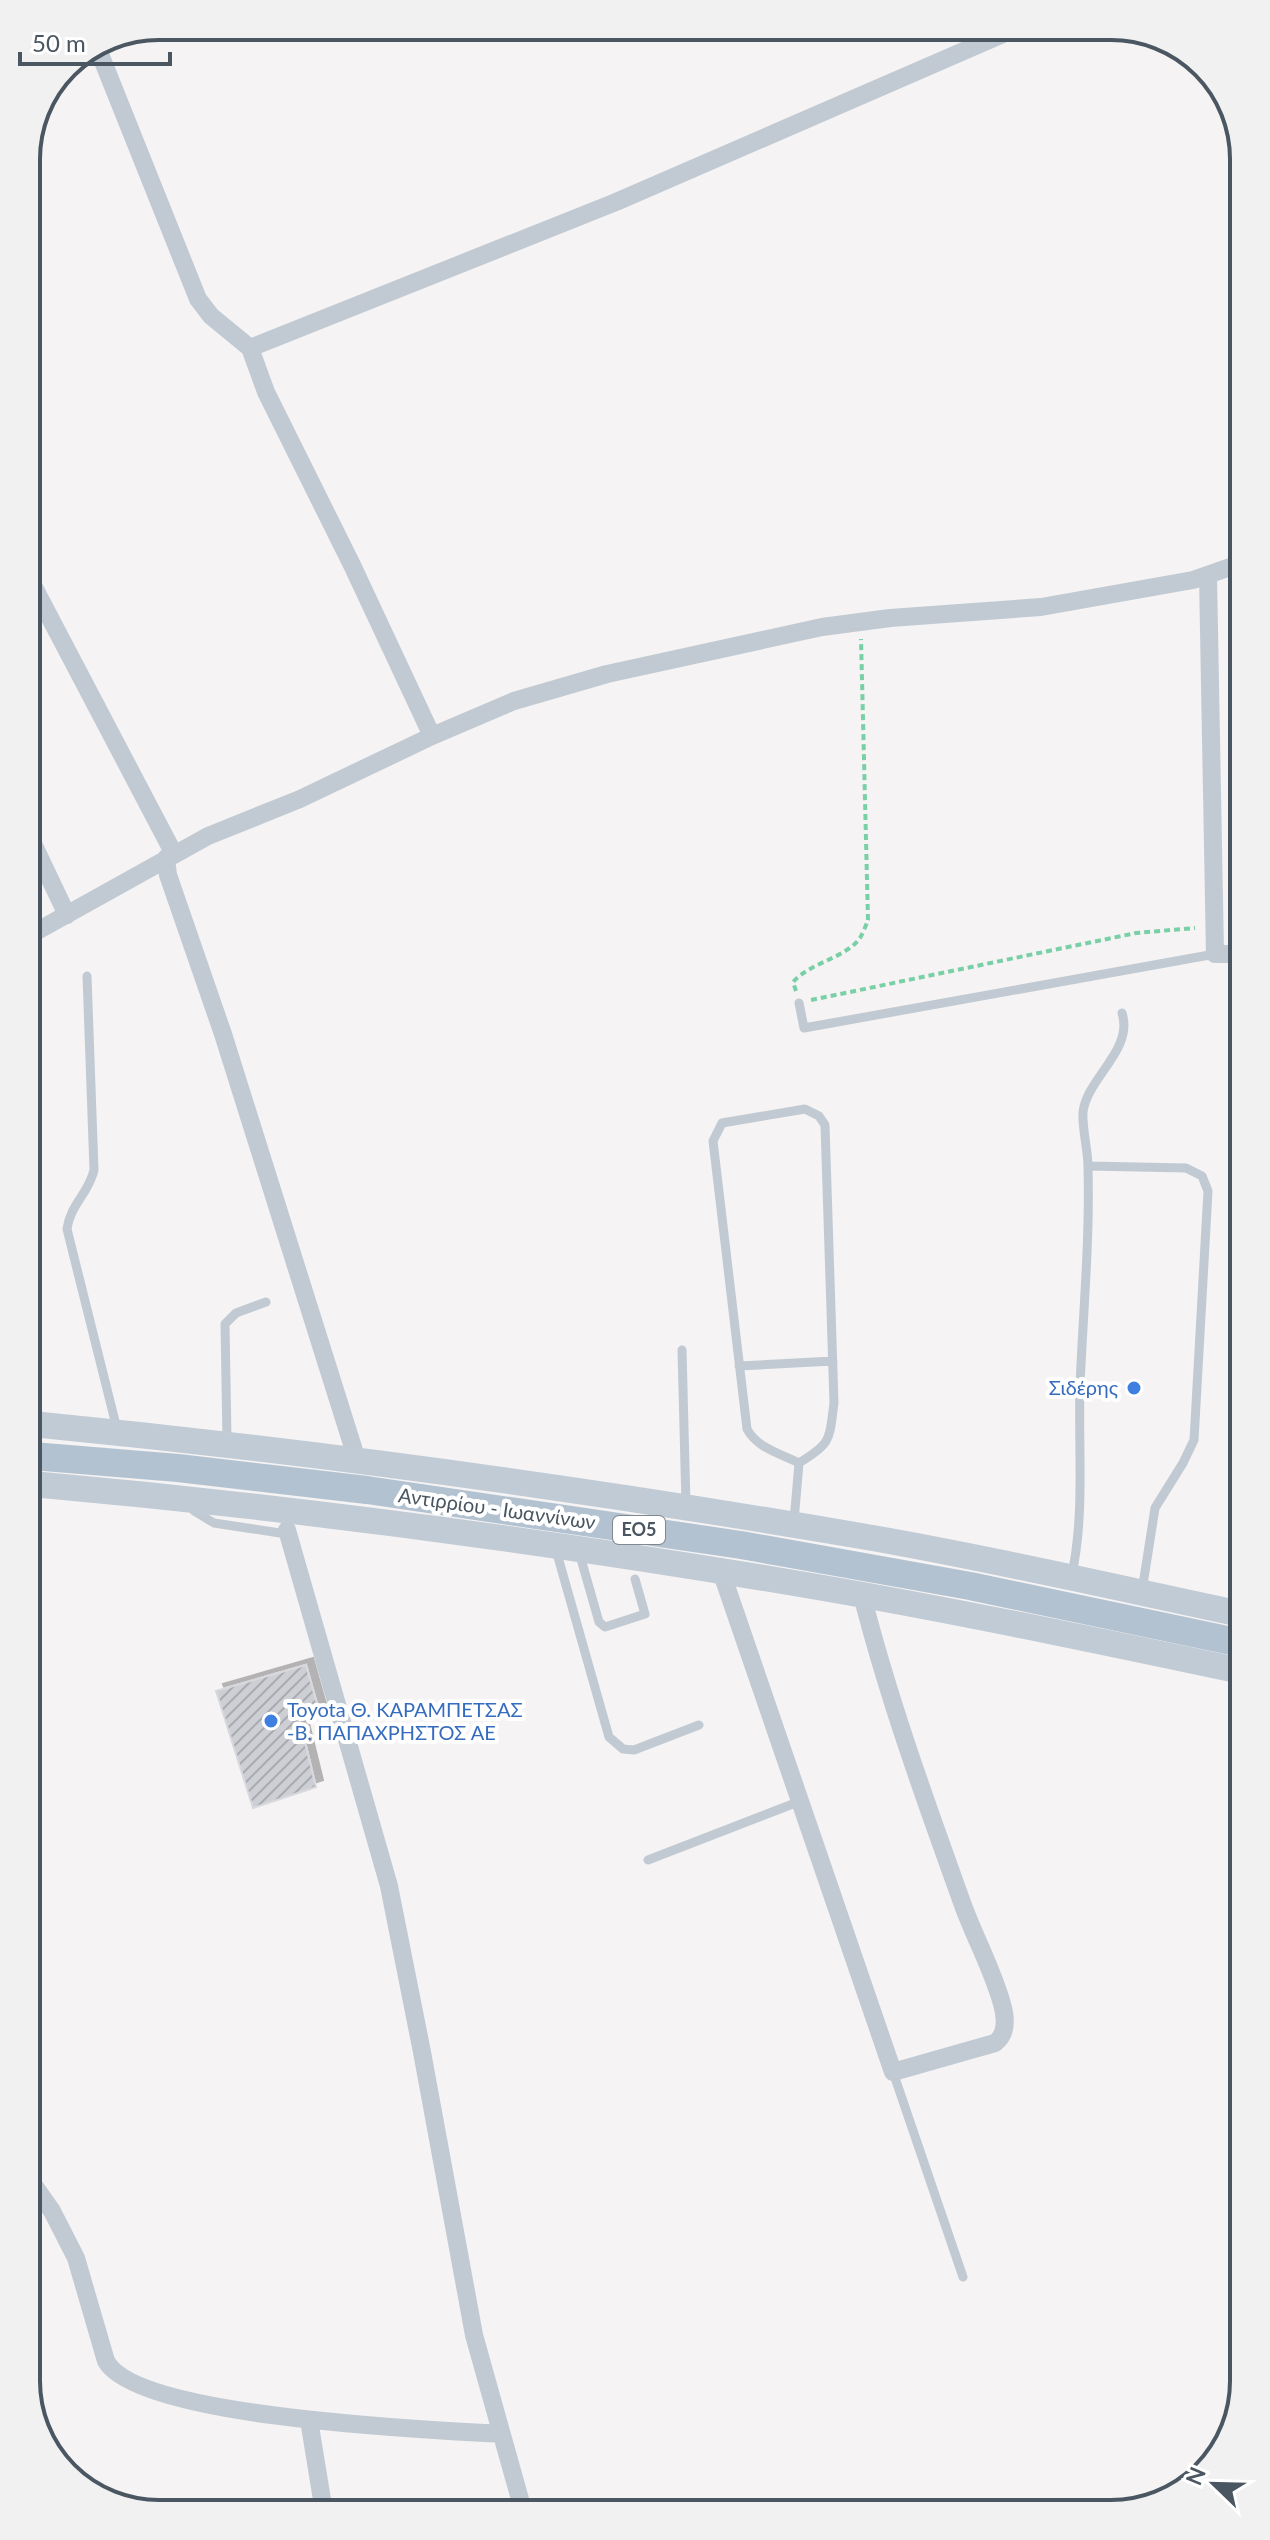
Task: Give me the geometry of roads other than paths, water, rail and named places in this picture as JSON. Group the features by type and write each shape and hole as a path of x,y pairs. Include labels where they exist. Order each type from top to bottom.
{"main road":[{"name":"Αντιρρίου - Ιωαννίνων","path":"40,1457 335,1486 741,1545 970,1586 1230,1641"}],"street":[{"path":"250,348 616,202 989,40"},
{"path":"101,56 198,299 211,316 250,348 266,392 432,736"},
{"path":"40,930 170,856 221,831 300,799 514,701 607,674 720,647 861,621 1041,607 1208,576 1230,567"},
{"path":"1208,576 1215,954 1230,954"},
{"path":"40,600 170,856 168,875 223,1034 357,1460"},
{"path":"40,858 67,915"},
{"path":"40,1425 357,1460 686,1508 1071,1577 1230,1612"},
{"path":"40,1485 192,1498 291,1521 567,1548 721,1571 1007,1622 1230,1669"},
{"path":"291,1521 389,1886 474,2335 520,2500"},
{"path":"721,1571 893,2072 995,2043 1004,2031 1005,2020 1002,2003 965,1911 877,1652 862,1595"},
{"path":"40,2194 76,2258 106,2361 111,2371 121,2378 160,2393 249,2413 501,2434"},
{"path":"309,2420 322,2500"}],"lane":[{"path":"799,1003 804,1028 1215,954"},
{"path":"87,976 94,1170 88,1187 68,1215 67,1229 118,1433"},
{"path":"1071,1577 1079,1542 1088,1166 1083,1112 1122,1037 1125,1023 1122,1013"},
{"path":"805,1109 819,1116 825,1125 834,1403 829,1437 822,1449 799,1463 751,1438 747,1429 713,1141 722,1123 805,1109"},
{"path":"1088,1166 1186,1168 1202,1176 1208,1191 1194,1440 1155,1508 1142,1593"},
{"path":"227,1444 225,1324 236,1313 266,1302"},
{"path":"682,1350 686,1508"},
{"path":"739,1366 833,1361"},
{"path":"793,1525 799,1463"},
{"path":"567,1548 599,1622 605,1627 645,1614 635,1579"},
{"path":"567,1548 609,1737 623,1749 634,1750 699,1725"},
{"path":"648,1860 798,1802"},
{"path":"893,2072 963,2277"}],"place":[{"name":"Σιδέρης","path":"1134,1388"},
{"name":"Toyota Θ. ΚΑΡΑΜΠΕΤΣΑΣ -Β. ΠΑΠΑΧΡΗΣΤΟΣ ΑΕ","path":"271,1721"}]}
